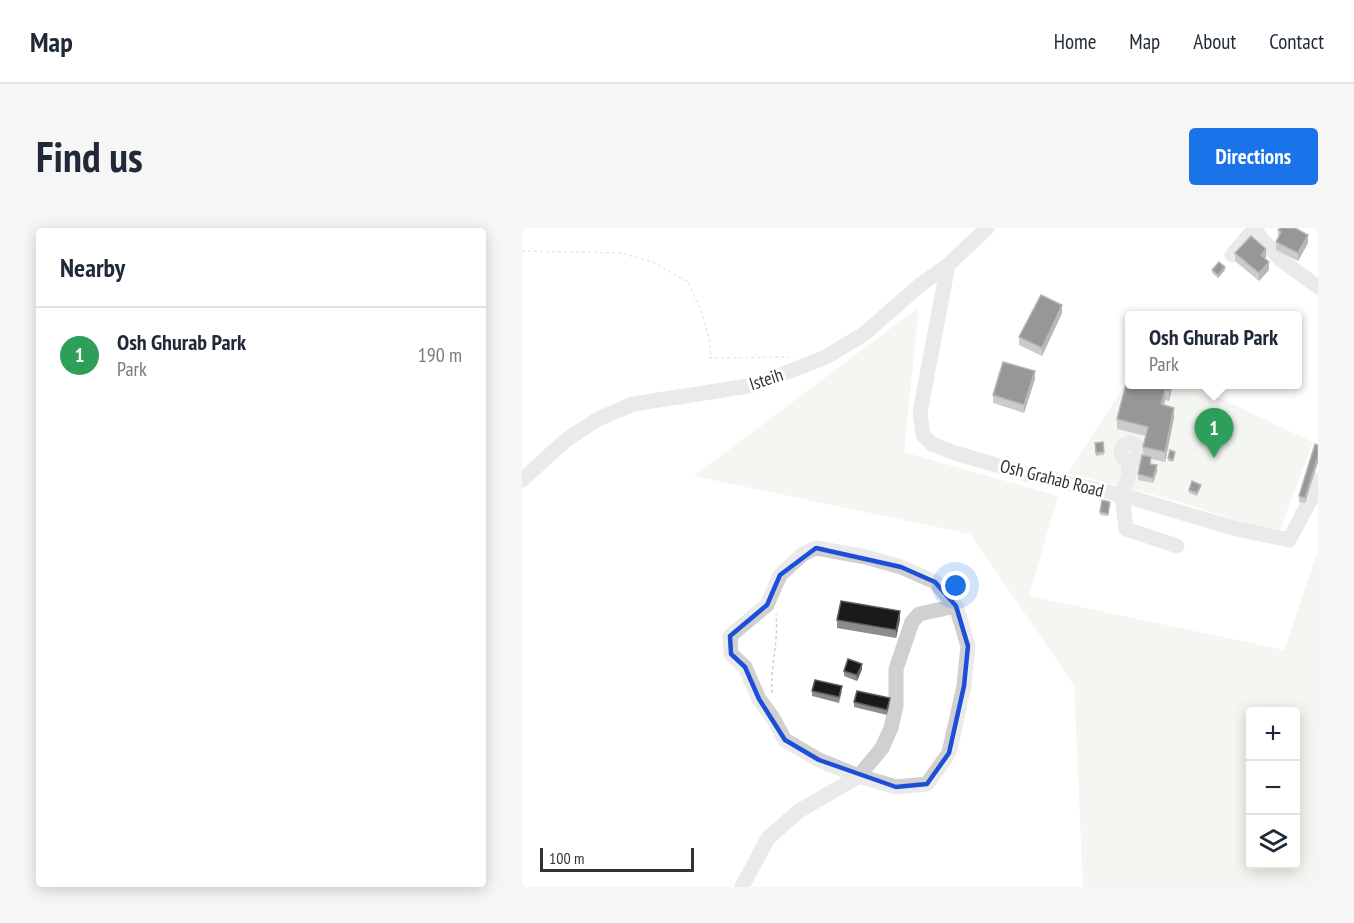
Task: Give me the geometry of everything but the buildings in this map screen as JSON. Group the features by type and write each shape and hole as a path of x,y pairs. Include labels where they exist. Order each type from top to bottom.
{"street":[{"name":"Isteih","path":"522,480 566,440 598,418 633,404 755,385 826,357 864,334 920,285 948,265 987,228"},
{"path":"1232,255 1254,229 1281,260 1318,287"},
{"name":"Osh Grahab Road","path":"948,265 920,412 923,435 932,444 1030,475 1122,495 1237,528 1289,540 1314,493 1318,480"},
{"path":"1128,461 1129,474 1122,495 1126,529 1177,546"},
{"path":"816,548 866,557 901,567 935,582 956,606 968,646 964,686 949,753 927,784 896,787 860,776 819,760 785,740 759,699 745,667 731,654 730,636 767,605 780,575 803,554 816,548"},
{"path":"742,887 768,838 798,812 860,776 882,747 891,728 896,706 896,669 912,622 919,614 956,606"}],"path":[{"path":"522,251 621,253 653,262 688,282 702,313 710,342 710,358 791,357"},
{"path":"772,696 771,675 776,646 776,611"}],"highlighted area":[{"path":"816,548 901,567 935,582 956,606 968,646 964,686 949,753 927,784 896,787 819,760 785,740 759,699 745,667 731,654 730,636 767,605 780,575"}],"shaded area":[{"path":"919,307 904,452 1058,496 1029,596 1284,650 1318,550 1318,887 1083,887 1074,685 970,534 694,476"},
{"path":"1125,385 1125,389 1200,389 1313,442 1278,535 1178,501 1068,473"}],"place":[{"name":"Osh Ghurab Park","path":"1214,458"}]}
